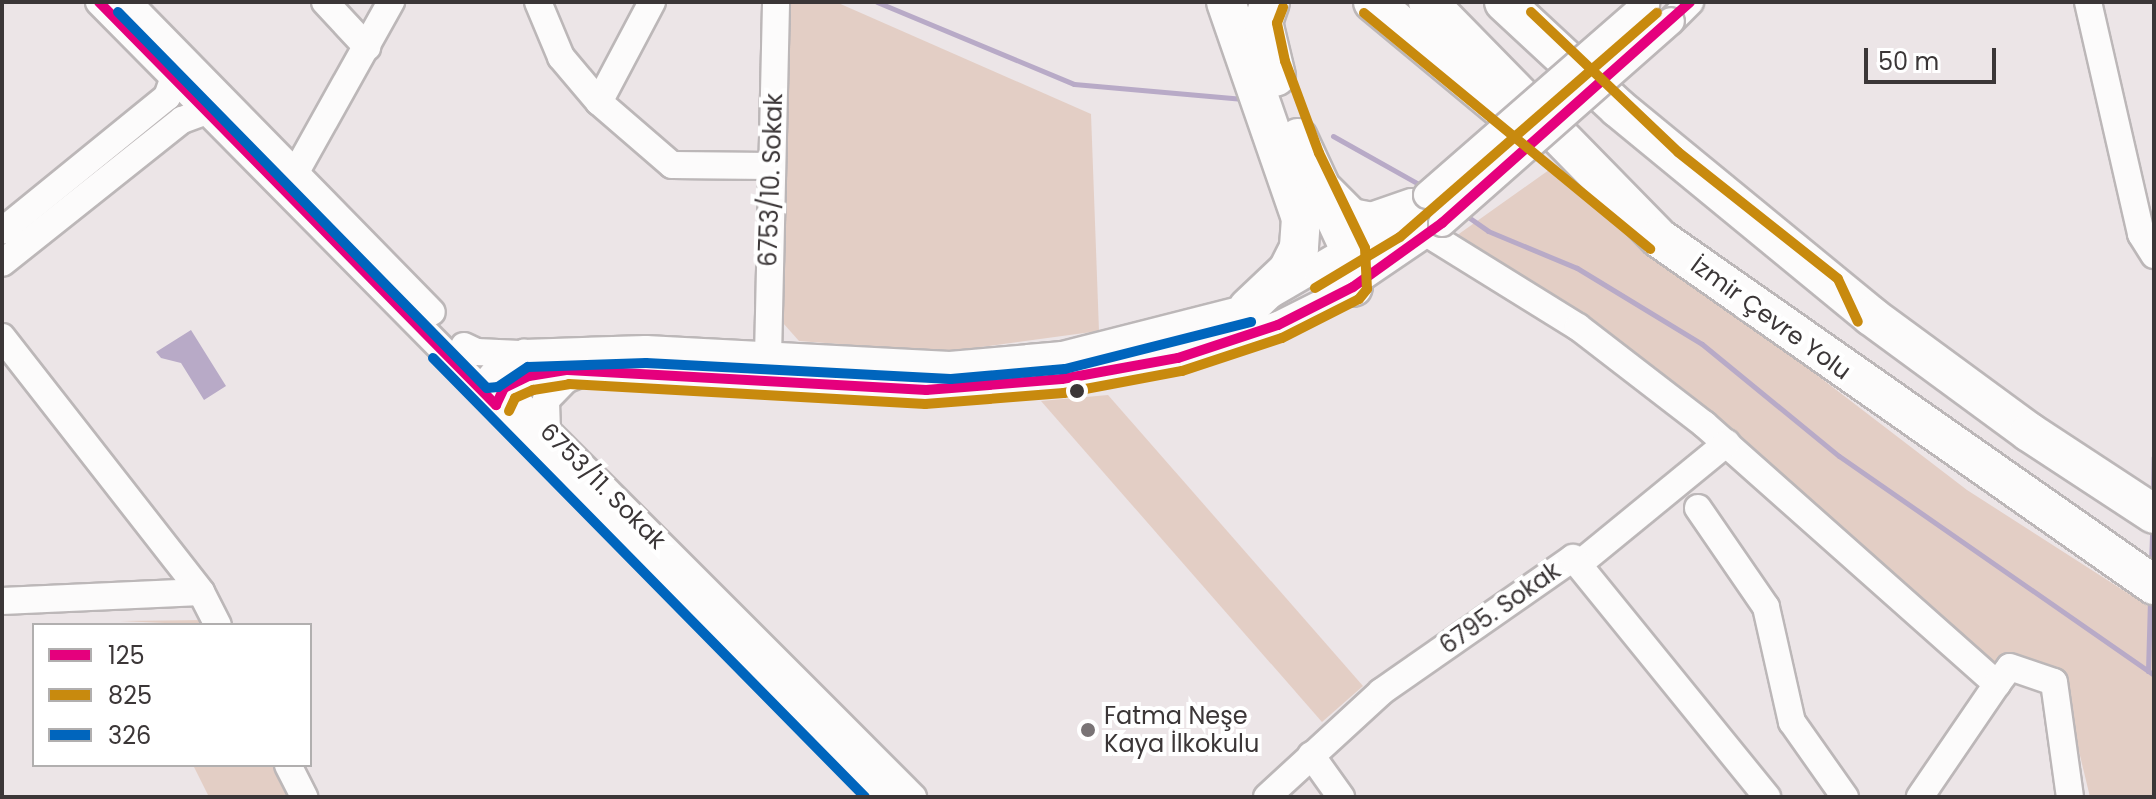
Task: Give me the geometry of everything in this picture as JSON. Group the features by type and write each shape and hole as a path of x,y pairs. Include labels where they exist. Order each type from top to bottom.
{"highway":[{"path":"1226,2 1310,202 1343,268"},
{"path":"1248,308 1288,270 1299,248 1310,202 1271,65 1263,22 1270,2"},
{"path":"1373,2 1659,238"},
{"name":"İzmir Çevre Yolu","path":"1428,2 1659,238 2101,551 2154,585"},
{"path":"1504,2 1629,118 1871,316 2065,457 2154,514"},
{"path":"1541,2 1687,141 1849,270 1871,316"},
{"path":"1310,202 1351,218 1372,222 1427,215"}],"street":[{"name":"6753/11. Sokak","path":"99,2 493,389 885,797"},
{"name":"6753/11. Sokak","path":"128,2 297,170 464,346 493,389 547,431 913,797"},
{"path":"325,2 367,47"},
{"path":"297,170 391,2"},
{"path":"538,2 561,57 599,102 672,165 770,166"},
{"path":"599,102 652,2"},
{"name":"6753/10. Sokak","path":"768,357 776,2"},
{"path":"493,389 529,376 588,371 926,390 1062,379 1178,358 1278,325 1343,268 1427,215 1671,21 1690,2"},
{"path":"2088,2 2141,234 2154,255"},
{"path":"1427,215 1647,3"},
{"path":"2,231 167,97 174,77"},
{"path":"2,263 182,120 209,110"},
{"path":"1427,215 1727,443 1997,684"},
{"path":"464,346 496,355 646,349 950,365 1063,355 1248,308 1343,268"},
{"path":"2,337 201,592 217,623"},
{"path":"493,389 524,353"},
{"path":"547,431 546,400 565,380 588,371"},
{"path":"1579,564 1727,443"},
{"path":"1698,508 1766,607 1792,722 1845,797"},
{"name":"6795. Sokak","path":"1267,797 1393,683 1573,558 1767,797"},
{"path":"2,601 201,592"},
{"path":"1920,797 2010,667 2054,682 2070,797"},
{"path":"1311,755 1341,797"},
{"path":"289,767 304,797"}],"shaded area":[{"path":"788,2 836,2 1091,114 1099,331 945,352 799,341 783,323"},
{"path":"1549,170 1967,490 2154,610 2154,797 2090,797 2062,681 2006,655 1987,668 1729,429 1456,236"},
{"path":"191,330 226,386 204,400 181,363 161,358 156,352"},
{"path":"1108,395 1363,686 1322,722 1041,401"},
{"path":"206,620 208,623 164,623 120,621"},
{"path":"194,767 276,767 291,797 209,797"}],"waterway":[{"path":"877,2 1074,84 1243,99"},
{"path":"1333,136 1422,186"},
{"path":"1464,214 1488,231 1577,268 1702,344 1839,456 2154,675"},
{"path":"2153,496 2154,457"},
{"path":"2151,564 2152,526"},
{"path":"2148,671 2150,598"}],"transit line":[{"name":"125","path":"99,2 496,405 504,388 529,376 568,370 926,390 1062,379 1178,358 1278,325 1353,287 1442,223 1690,2"},
{"name":"825","path":"509,411 515,398 533,390 569,384 925,404 1064,393 1182,371 1282,338 1359,299 1367,289 1365,248 1319,153 1285,61 1277,23 1283,7"},
{"name":"326","path":"118,12 487,388 498,387 528,367 646,363 951,379 1065,369 1251,322"},
{"name":"825","path":"1531,12 1678,152 1838,279 1858,322"},
{"name":"825","path":"1364,13 1650,249"},
{"name":"825","path":"1315,288 1400,237 1657,13"},
{"name":"326","path":"433,358 865,797"}],"place":[{"name":"Fatma Neşe Kaya İlkokulu","path":"1088,730"}]}
